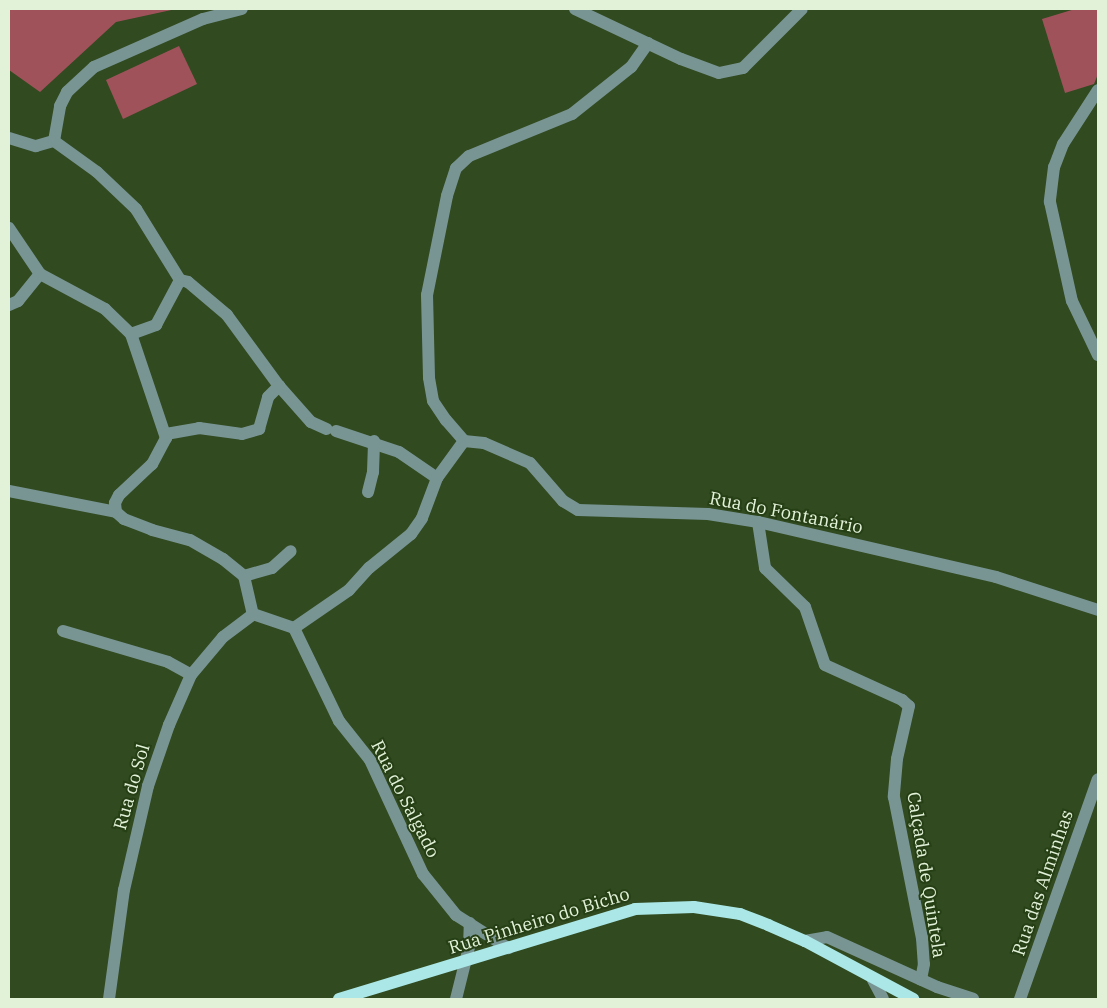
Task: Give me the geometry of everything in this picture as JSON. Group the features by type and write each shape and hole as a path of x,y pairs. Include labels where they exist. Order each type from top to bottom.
{"main road":[{"name":"Rua Pinheiro do Bicho","path":"339,999 635,909 694,907 740,914 806,941 873,980 913,999"}],"street":[{"path":"54,140 60,106 67,92 94,67 203,19 242,9"},
{"path":"575,9 719,73 743,68 802,9"},
{"path":"9,491 116,512 124,519 152,530 190,540 223,558 244,576 252,614 294,628 349,590 369,568 411,534 422,518 437,478 464,441 433,401 427,333 427,295 447,196 456,168 469,156 572,114 631,67 648,43"},
{"path":"1098,90 1063,144 1054,166 1050,202 1072,301 1098,355"},
{"path":"9,138 36,146 54,140"},
{"path":"54,140 89,166 136,209 180,280 188,282 227,315 278,386 311,422 331,430 374,441 399,452 437,478"},
{"path":"9,228 40,274 106,309 131,334 154,410 166,434"},
{"path":"9,305 18,301 40,274"},
{"path":"131,334 156,325 180,280"},
{"path":"166,434 199,428 242,434 258,429 268,397 278,386"},
{"path":"116,512 115,503 119,496 152,464 166,434"},
{"path":"368,492 373,472 374,441"},
{"name":"Rua do Fontanário","path":"464,441 510,452 530,463 563,502 578,510 708,514 758,522 996,577 1098,610"},
{"name":"Calçada de Quintela","path":"758,522 765,568 805,607 825,665 902,700 909,706 897,759 894,797 922,938 924,964 921,980"},
{"path":"244,576 272,568 291,551"},
{"name":"Rua do Sol","path":"109,999 124,890 148,786 191,674 223,637 252,614"},
{"name":"Rua do Salgado","path":"294,628 339,721 370,760 423,874 456,915 508,948"},
{"path":"63,631 168,662 191,674"},
{"name":"Rua das Alminhas","path":"1020,999 1098,779"},
{"path":"456,999 465,962 470,923"},
{"path":"806,941 827,937 921,980 973,999"},
{"path":"873,980 882,999"}],"shaded area":[{"path":"9,9 176,9 116,22 40,92 9,70"},
{"path":"1075,9 1098,9 1098,74 1094,84 1065,93 1042,19"},
{"path":"179,46 197,84 123,119 106,80"}]}
